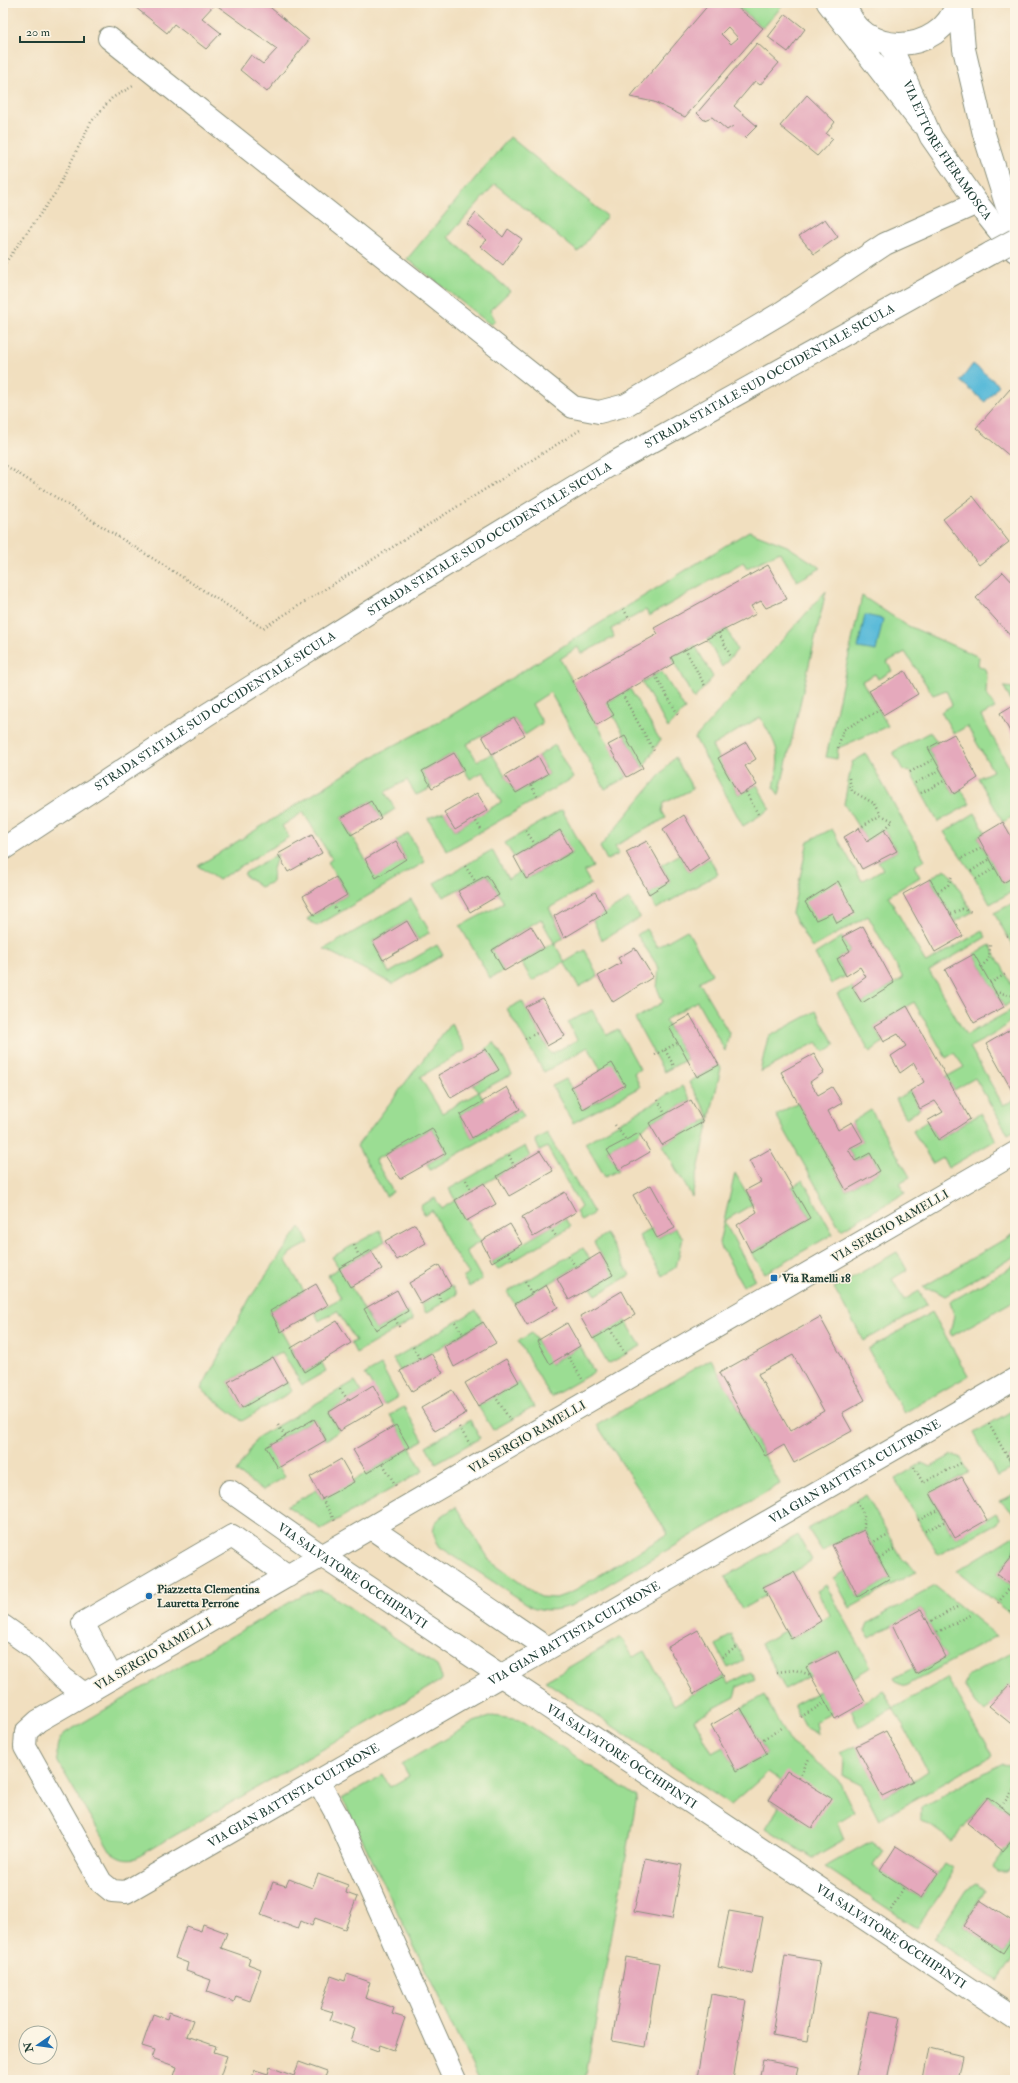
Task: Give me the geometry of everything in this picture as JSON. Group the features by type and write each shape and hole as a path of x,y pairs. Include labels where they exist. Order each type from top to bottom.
{"street":[{"path":"828,3 932,137"},
{"path":"845,3 853,19 863,30 876,39 890,44 906,45 921,41 935,34 947,24 959,3"},
{"name":"VIA ETTORE FIERAMOSCA","path":"959,3 964,49 984,134 1006,204 1015,219"},
{"path":"109,38 574,407 599,412 626,405 782,313 884,244 977,203"},
{"name":"VIA ETTORE FIERAMOSCA","path":"890,44 932,137 977,203 1015,251"},
{"name":"STRADA STATALE SUD OCCIDENTALE SICULA","path":"3,850 215,709 608,466 1015,240"},
{"name":"VIA SERGIO RAMELLI","path":"133,1889 119,1893 105,1887 101,1882 24,1747 26,1732 38,1721 1015,1153"},
{"name":"VIA GIAN BATTISTA CULTRONE","path":"133,1889 1015,1378"},
{"name":"VIA SALVATORE OCCHIPINTI","path":"230,1491 322,1556 500,1676 1015,2019"},
{"path":"371,1528 547,1648"},
{"path":"112,1678 83,1623 232,1536 288,1576"},
{"path":"3,1626 34,1648 63,1678 84,1694"},
{"path":"318,1781 338,1817 455,2080"}],"path":[{"path":"3,266 56,192 91,122 112,98 153,74"},
{"path":"3,464 263,628 575,434 599,412"},
{"path":"623,609 630,619"},
{"path":"718,633 731,657"},
{"path":"685,650 705,686"},
{"path":"655,674 678,716"},
{"path":"622,694 654,751"},
{"path":"838,748 843,730 880,710"},
{"path":"910,772 934,759"},
{"path":"915,783 940,770"},
{"path":"849,778 852,791 875,804 881,815 893,820 884,830"},
{"path":"921,793 946,780"},
{"path":"531,784 538,798"},
{"path":"746,792 759,816"},
{"path":"859,828 881,815"},
{"path":"474,818 482,830"},
{"path":"526,830 535,844"},
{"path":"962,858 983,847"},
{"path":"971,871 990,859"},
{"path":"465,866 475,881"},
{"path":"976,879 995,868"},
{"path":"938,892 948,885 952,876"},
{"path":"332,904 339,913"},
{"path":"951,914 962,909 972,912"},
{"path":"1007,936 1015,933"},
{"path":"981,967 989,959 990,945"},
{"path":"990,983 1006,974"},
{"path":"995,992 1015,996"},
{"path":"525,1039 539,1032"},
{"path":"655,1055 678,1043"},
{"path":"665,1050 674,1066"},
{"path":"658,1100 665,1114"},
{"path":"615,1125 626,1140"},
{"path":"509,1155 514,1166"},
{"path":"466,1180 472,1191"},
{"path":"550,1228 556,1236"},
{"path":"354,1245 360,1256"},
{"path":"508,1252 514,1261"},
{"path":"568,1256 576,1268"},
{"path":"525,1282 532,1294"},
{"path":"438,1294 442,1303"},
{"path":"395,1320 400,1328"},
{"path":"455,1322 463,1334"},
{"path":"610,1329 625,1354"},
{"path":"413,1347 420,1360"},
{"path":"567,1354 582,1379"},
{"path":"340,1389 348,1400"},
{"path":"495,1396 510,1420"},
{"path":"988,1424 1008,1458"},
{"path":"278,1425 285,1436"},
{"path":"459,1427 470,1444"},
{"path":"914,1468 923,1483 963,1462"},
{"path":"383,1464 396,1486"},
{"path":"322,1499 335,1521"},
{"path":"857,1501 864,1515 864,1530"},
{"path":"918,1520 939,1510"},
{"path":"924,1531 946,1521"},
{"path":"871,1544 888,1535"},
{"path":"879,1558 896,1548"},
{"path":"998,1603 1012,1585"},
{"path":"1009,1612 1015,1604"},
{"path":"928,1623 959,1606"},
{"path":"934,1634 971,1615"},
{"path":"722,1657 738,1648"},
{"path":"777,1672 796,1670 811,1675"},
{"path":"800,1717 826,1702"},
{"path":"760,1741 782,1728"},
{"path":"799,1778 810,1757"},
{"path":"1001,1807 1015,1788"},
{"path":"1012,1816 1015,1812"},
{"path":"890,1910 904,1887"}],"green space":[{"path":"733,3 785,3 763,28"},
{"path":"510,137 607,216 578,252 495,184 448,237 510,291 490,310 495,320 491,325 407,259"},
{"path":"749,531 787,546 821,568 797,581 780,552 747,568 743,562 649,616 646,610 611,629 614,637 581,654 578,647 560,659 627,777 605,789 550,692 532,704 543,723 525,735 514,718 467,744 477,761 492,754 516,793 548,774 538,756 555,745 573,778 447,851 428,818 444,812 455,830 501,802 483,772 470,779 454,753 422,771 432,788 416,795 407,780 385,792 395,809 381,818 371,801 341,818 376,877 406,859 396,841 408,833 425,862 317,926 307,919 347,895 328,862 332,859 303,812 282,826 289,837 218,880 198,866 376,755 450,716"},
{"path":"826,591 779,795 774,788 778,758 777,751 775,744 760,717 712,746 739,795 757,785 770,809 743,826 695,738"},
{"path":"862,596 906,625 979,657 978,665 985,669 987,676 986,693 995,708 981,716 1009,767 1015,764 1015,815 1003,822 978,778 993,771 967,726 954,734 941,712 952,705 946,690 933,695 905,652 887,662 892,671 878,679 875,674 862,681 888,726 838,748 837,759 826,757"},
{"path":"727,629 737,650 722,667 707,639"},
{"path":"695,645 713,677 694,699 671,657"},
{"path":"661,671 685,709 668,728 642,682"},
{"path":"1004,687 1015,688 1015,704 1013,705"},
{"path":"630,689 660,740 643,768 606,703"},
{"path":"930,732 938,743 928,748 954,794 961,789 970,804 938,822 910,772 903,770 893,752"},
{"path":"866,754 925,860 914,866 920,877 888,896 926,963 982,931 986,937 929,971 966,1035 1015,1008 1014,1015 1004,1027 998,1032 970,1047 1003,1105 1015,1100 1015,1130 1008,1134 975,1078 954,1090 946,1077 964,1067 954,1053 946,1058 914,1002 874,1026 883,1042 870,1052 837,994 852,987 862,1003 903,978 868,916 812,948 792,913 808,841 832,829 862,881 883,869 878,861 897,851 884,830 867,841 844,804 852,762"},
{"path":"675,757 693,789 664,803 662,811 666,818 615,846 619,854 607,860 600,847"},
{"path":"562,810 593,867 584,872 591,884 549,908 564,938 554,943 541,919 492,949 504,971 490,978 460,926 504,903 487,875 443,897 434,883 492,850 508,879 521,871 526,879 572,853 560,830 514,857 505,843"},
{"path":"975,813 985,832 978,837 1003,882 1011,878 1015,890 990,904 971,871 944,832"},
{"path":"278,854 273,869 272,882 260,887 243,874"},
{"path":"679,855 689,872 709,858 718,874 656,909 649,894 670,881 661,865"},
{"path":"945,869 952,876 972,912 955,922 930,879"},
{"path":"411,899 430,932 418,940 407,921 373,941 389,973 437,945 443,955 393,984 324,949"},
{"path":"629,899 640,918 602,940 593,920"},
{"path":"1015,902 1015,950 994,913"},
{"path":"646,929 657,947 687,930 712,974 699,982 729,1033 725,1051 697,1001 665,1020 687,1059 664,1072 635,1019 663,1002 657,988 659,968 637,935"},
{"path":"842,937 850,951 837,959 846,976 831,984 815,954"},
{"path":"554,943 565,962 585,950 598,976 579,987 564,962 532,981 521,961"},
{"path":"990,945 1015,990 1015,999 1004,1007 974,954"},
{"path":"522,1001 551,1054 577,1040 568,1022 592,1010 607,1035 618,1029 640,1069 634,1073 640,1087 573,1123 552,1086 566,1079 584,1109 624,1085 601,1070 588,1047 544,1072 507,1009"},
{"path":"816,1011 835,1045 824,1052 817,1042 760,1072 768,1037"},
{"path":"451,1023 466,1050 420,1077 442,1113 479,1092 484,1101 460,1115 472,1138 520,1109 524,1116 430,1170 427,1164 446,1153 432,1128 375,1160 393,1192 386,1196 357,1146"},
{"path":"494,1042 512,1074 479,1092 473,1085 498,1070 486,1049"},
{"path":"719,1065 721,1068 710,1118 689,1082"},
{"path":"682,1086 691,1100 649,1123 639,1133 607,1150 619,1170 605,1177 585,1143"},
{"path":"910,1091 920,1109 906,1118 896,1099"},
{"path":"798,1102 846,1190 880,1171 870,1153 855,1161 848,1149 863,1141 852,1122 871,1110 910,1177 899,1183 905,1193 841,1230 776,1115"},
{"path":"981,1113 996,1140 948,1168 943,1158 933,1164 913,1131 927,1121 938,1140"},
{"path":"710,1118 692,1197 662,1145"},
{"path":"547,1133 594,1213 581,1221 576,1212 581,1207 547,1147 540,1151 535,1140"},
{"path":"525,1146 530,1157 456,1200 473,1231 481,1241 466,1251 482,1279 469,1287 463,1278 469,1274 449,1245 432,1210 425,1215 420,1206 435,1198 442,1209 455,1200 449,1189"},
{"path":"735,1173 753,1204 724,1221"},
{"path":"803,1180 833,1234 765,1273 751,1252 810,1218 792,1187"},
{"path":"565,1218 570,1227 498,1270 492,1262"},
{"path":"724,1221 755,1279 743,1286 719,1243"},
{"path":"300,1227 309,1243 290,1253 286,1261 304,1291 270,1311 304,1372 321,1361 326,1371 302,1385 282,1352 228,1382 242,1408 287,1382 292,1391 242,1421 201,1389 250,1298"},
{"path":"652,1228 658,1238 675,1228 683,1238 676,1267 662,1276 639,1236"},
{"path":"380,1230 385,1241 340,1268 376,1330 408,1311 413,1320 356,1353 351,1343 356,1341 337,1311 319,1321 315,1312 341,1298 328,1275 339,1268 332,1257"},
{"path":"1015,1233 1015,1256 945,1296 934,1290 925,1289 923,1287"},
{"path":"606,1234 630,1275 596,1295 591,1288 612,1275 594,1242"},
{"path":"583,1248 590,1259 515,1304 507,1292"},
{"path":"897,1252 907,1270 892,1279 904,1300 919,1291 927,1305 864,1341 834,1288"},
{"path":"1015,1265 1015,1300 952,1336 950,1333 954,1315 950,1302"},
{"path":"451,1286 457,1294 426,1313 421,1304"},
{"path":"476,1310 483,1322 400,1371 393,1359"},
{"path":"932,1312 968,1376 904,1413 868,1349"},
{"path":"625,1320 641,1346 608,1364 593,1339"},
{"path":"532,1333 551,1364 580,1346 594,1372 551,1397 518,1341"},
{"path":"711,1359 780,1484 573,1605 558,1609 543,1610 532,1607 440,1547 434,1533 436,1523 444,1515 456,1507 491,1562 540,1597 556,1598 570,1593 668,1534 597,1425"},
{"path":"381,1365 398,1397 384,1405 365,1374"},
{"path":"355,1381 362,1392 329,1412 339,1431 326,1440 314,1419 266,1447 285,1477 263,1490 236,1472 258,1437"},
{"path":"519,1382 534,1407 493,1430 478,1406"},
{"path":"404,1407 423,1440 410,1448 423,1471 321,1529 287,1506 317,1490 322,1499 409,1448 390,1415"},
{"path":"1015,1409 1015,1455 1008,1458 1013,1468 997,1476 974,1433"},
{"path":"470,1420 480,1438 436,1463 426,1446"},
{"path":"952,1455 960,1457 969,1472 930,1494 955,1538 996,1513 999,1518 997,1523 938,1555 895,1479 922,1463 930,1467"},
{"path":"1015,1494 1015,1514 999,1501"},
{"path":"866,1495 903,1560 917,1571 850,1608 834,1578 845,1571 858,1597 890,1578 864,1530 832,1545 823,1552 808,1529"},
{"path":"798,1535 812,1560 794,1572 763,1587 767,1595 742,1609 725,1577"},
{"path":"1015,1535 1015,1552 997,1574 1015,1588 1015,1617 957,1571"},
{"path":"826,1585 871,1667 852,1678 837,1651 807,1667 811,1675 785,1689 761,1644 786,1630 791,1639 830,1615 817,1591"},
{"path":"935,1586 997,1636 906,1686 897,1683 894,1678 913,1668 916,1674 946,1657 921,1609 870,1638 865,1631 868,1623"},
{"path":"320,1590 328,1593 437,1666 442,1677 440,1681 136,1858 122,1858 110,1851 58,1762 57,1746 62,1736 304,1594"},
{"path":"731,1635 744,1660 728,1668 716,1645"},
{"path":"621,1637 633,1657 645,1651 674,1705 724,1676 728,1684 751,1672 755,1679 738,1687 735,1697 694,1719 712,1753 723,1747 736,1771 767,1754 741,1708 764,1695 788,1740 838,1779 854,1812 838,1822 845,1839 812,1858 766,1828 779,1807 769,1800 781,1781 768,1772 731,1805 545,1681"},
{"path":"1015,1650 1015,1688 1010,1684 985,1712 964,1686 967,1677"},
{"path":"947,1678 992,1756 879,1820 861,1785 843,1776 844,1759 840,1753 856,1746 883,1796 913,1781 928,1771 893,1708 859,1727 851,1710 883,1690 894,1708"},
{"path":"820,1691 832,1713 815,1722 817,1734 806,1728 794,1705"},
{"path":"492,1716 521,1720 637,1797 585,2080 479,2080 342,1798 383,1775 390,1787 409,1776 402,1764 474,1722"},
{"path":"1003,1763 1015,1765 1015,1818 988,1797 952,1841 921,1819 921,1807"},
{"path":"1015,1837 1015,1862 1007,1872 997,1872 992,1868"},
{"path":"871,1841 883,1850 873,1866 921,1898 944,1863 952,1868 950,1880 917,1928 825,1867"},
{"path":"976,1884 985,1890 963,1926 1003,1953 1015,1934 1015,1955 997,1981 934,1939 966,1890"}],"water":[{"path":"973,364 999,385 985,402 960,381"},
{"path":"865,615 883,619 876,651 858,648"}],"building":[{"path":"139,3 265,3 309,40 267,92 240,70 251,55 263,64 277,49 215,4 202,18 221,33 206,49 174,24 167,33 135,7"},
{"path":"710,3 732,3 763,28 685,117 654,102 630,97","holes":["728,27 738,38 731,44 721,34"]},
{"path":"786,14 805,29 788,52 768,37"},
{"path":"757,43 779,63 760,85 755,81 734,106 757,126 745,138 733,126 727,130 712,117 704,120 697,113"},
{"path":"807,95 835,122 826,134 833,139 817,156 780,126"},
{"path":"476,213 503,237 508,229 522,239 503,265 480,246 487,240 467,224"},
{"path":"825,219 838,237 814,254 799,236"},
{"path":"1010,389 1015,393 1015,451 1011,457 976,428"},
{"path":"973,496 1009,542 979,565 943,519"},
{"path":"768,565 787,599 766,608 761,601 751,606 756,614 671,657 674,663 606,703 614,715 597,725 572,681 658,634 654,628"},
{"path":"1003,572 1015,585 1015,641 976,598"},
{"path":"905,671 918,694 883,715 869,691"},
{"path":"1015,704 1015,741 1000,713"},
{"path":"514,718 525,735 492,754 482,736"},
{"path":"954,734 978,778 954,794 928,748"},
{"path":"625,736 643,768 627,777 608,745"},
{"path":"746,742 756,759 745,766 757,785 739,795 718,758"},
{"path":"454,753 464,770 432,788 422,771"},
{"path":"538,756 548,774 516,793 505,776"},
{"path":"477,793 488,810 455,830 444,812"},
{"path":"371,801 381,818 351,835 341,818"},
{"path":"684,815 709,858 689,872 663,829"},
{"path":"1003,822 1015,843 1015,876 1003,883 978,837"},
{"path":"859,828 867,841 884,830 897,851 862,869 844,837"},
{"path":"560,830 572,852 526,879 514,857"},
{"path":"312,835 322,853 288,872 278,854"},
{"path":"396,841 406,859 376,878 365,859"},
{"path":"647,841 670,881 649,894 626,852"},
{"path":"487,875 499,895 470,912 458,891"},
{"path":"336,877 347,895 314,915 303,896"},
{"path":"930,879 963,936 935,952 903,894"},
{"path":"838,881 855,913 837,923 832,913 816,920 805,902"},
{"path":"595,892 607,912 564,938 554,916"},
{"path":"407,921 418,940 383,960 373,942"},
{"path":"531,926 544,948 504,971 492,950"},
{"path":"863,926 894,983 862,1003 852,987 866,977 860,967 846,976 837,959 850,951 842,937"},
{"path":"635,948 653,977 613,1002 598,976 621,963 618,958"},
{"path":"974,954 1004,1007 974,1023 945,970"},
{"path":"543,998 565,1036 547,1046 525,1007"},
{"path":"907,1006 970,1119 938,1140 927,1121 943,1112 935,1101 920,1109 910,1091 924,1082 914,1063 900,1073 891,1056 906,1046 898,1034 883,1042 874,1026"},
{"path":"690,1015 719,1065 697,1077 669,1027"},
{"path":"1015,1027 1015,1096 986,1044"},
{"path":"486,1049 499,1070 451,1098 438,1075"},
{"path":"814,1054 824,1072 810,1082 818,1095 832,1087 842,1103 828,1111 838,1130 852,1122 863,1141 848,1149 855,1161 870,1153 880,1171 846,1190 781,1072"},
{"path":"612,1063 625,1085 583,1109 571,1087"},
{"path":"507,1087 520,1109 472,1138 460,1115"},
{"path":"691,1100 703,1122 662,1145 649,1123"},
{"path":"432,1128 446,1153 400,1179 385,1155"},
{"path":"639,1133 650,1152 619,1170 607,1150"},
{"path":"770,1149 810,1218 751,1252 737,1225 757,1212 746,1190 761,1182 749,1161"},
{"path":"540,1151 553,1171 509,1196 497,1176"},
{"path":"484,1183 496,1204 466,1221 455,1200"},
{"path":"651,1185 675,1228 657,1238 633,1195"},
{"path":"565,1192 576,1212 533,1237 522,1217"},
{"path":"415,1224 426,1243 397,1260 385,1241"},
{"path":"510,1224 522,1244 492,1262 481,1241"},
{"path":"371,1250 382,1269 350,1287 339,1268"},
{"path":"600,1253 613,1275 569,1300 557,1279"},
{"path":"439,1265 451,1286 421,1304 409,1283"},
{"path":"316,1284 328,1305 281,1332 270,1311"},
{"path":"546,1285 558,1307 527,1325 515,1304"},
{"path":"397,1290 408,1311 376,1330 364,1309"},
{"path":"622,1291 635,1315 593,1339 580,1316"},
{"path":"820,1317 865,1400 842,1413 852,1431 794,1463 784,1445 765,1456 719,1373","holes":["793,1355 824,1411 790,1431 758,1374"]},
{"path":"337,1321 351,1343 304,1372 291,1348"},
{"path":"483,1322 496,1343 454,1367 444,1346"},
{"path":"567,1323 580,1346 550,1364 537,1341"},
{"path":"431,1353 443,1373 412,1391 400,1371"},
{"path":"273,1357 287,1382 242,1408 228,1382"},
{"path":"506,1359 519,1382 478,1406 465,1383"},
{"path":"373,1385 384,1405 339,1431 329,1412"},
{"path":"452,1390 466,1413 435,1431 421,1408"},
{"path":"314,1419 326,1440 278,1468 266,1447"},
{"path":"396,1425 409,1447 367,1473 353,1450"},
{"path":"1015,1455 1015,1472 1008,1458"},
{"path":"341,1459 354,1482 322,1499 310,1477"},
{"path":"962,1477 987,1520 955,1538 930,1493"},
{"path":"864,1530 890,1578 858,1597 832,1545"},
{"path":"1015,1552 1015,1588 997,1574"},
{"path":"794,1572 821,1621 791,1639 763,1587"},
{"path":"921,1609 946,1657 916,1674 892,1625"},
{"path":"698,1630 724,1676 694,1694 668,1647"},
{"path":"838,1651 865,1702 835,1719 806,1667"},
{"path":"1010,1684 1015,1688 1015,1727 989,1706"},
{"path":"741,1708 767,1754 736,1771 711,1725"},
{"path":"886,1731 913,1781 882,1796 856,1746"},
{"path":"787,1771 831,1798 812,1828 769,1800"},
{"path":"988,1797 1015,1818 1015,1837 1003,1851 967,1823"},
{"path":"896,1846 938,1873 921,1898 880,1871"},
{"path":"645,1858 682,1865 672,1919 634,1912"},
{"path":"318,1874 348,1885 346,1893 357,1897 345,1929 315,1918 312,1926 301,1921 298,1929 261,1915 273,1882 286,1886 289,1879 312,1888"},
{"path":"980,1900 1015,1923 1015,1934 1003,1953 963,1926"},
{"path":"729,1911 763,1917 752,1974 718,1967"},
{"path":"203,1924 227,1933 221,1948 250,1958 248,1964 261,1969 250,2001 236,1996 234,2002 207,1992 211,1980 186,1971 188,1963 175,1958 186,1926 201,1931"},
{"path":"785,1955 820,1961 807,2041 772,2035"},
{"path":"626,1957 659,1963 645,2047 612,2041"},
{"path":"347,1974 370,1982 365,1998 394,2008 392,2014 405,2018 394,2050 380,2045 378,2051 351,2041 355,2029 330,2020 333,2012 320,2008 331,1976 345,1981"},
{"path":"711,1994 746,2000 733,2080 697,2078"},
{"path":"870,2011 900,2017 887,2080 855,2080"},
{"path":"169,2012 193,2020 187,2036 216,2046 214,2052 227,2056 219,2080 173,2079 177,2067 152,2058 155,2050 142,2046 153,2014 167,2019"},
{"path":"929,2048 963,2056 958,2080 923,2080"},
{"path":"763,2060 799,2067 796,2080 759,2080"},
{"path":"299,2062 327,2072 324,2080 251,2080 255,2070 268,2074 270,2067 294,2076"}],"place":[{"name":"Via Ramelli 18","path":"774,1278"},
{"name":"Piazzetta Clementina Lauretta Perrone","path":"149,1596"}]}
